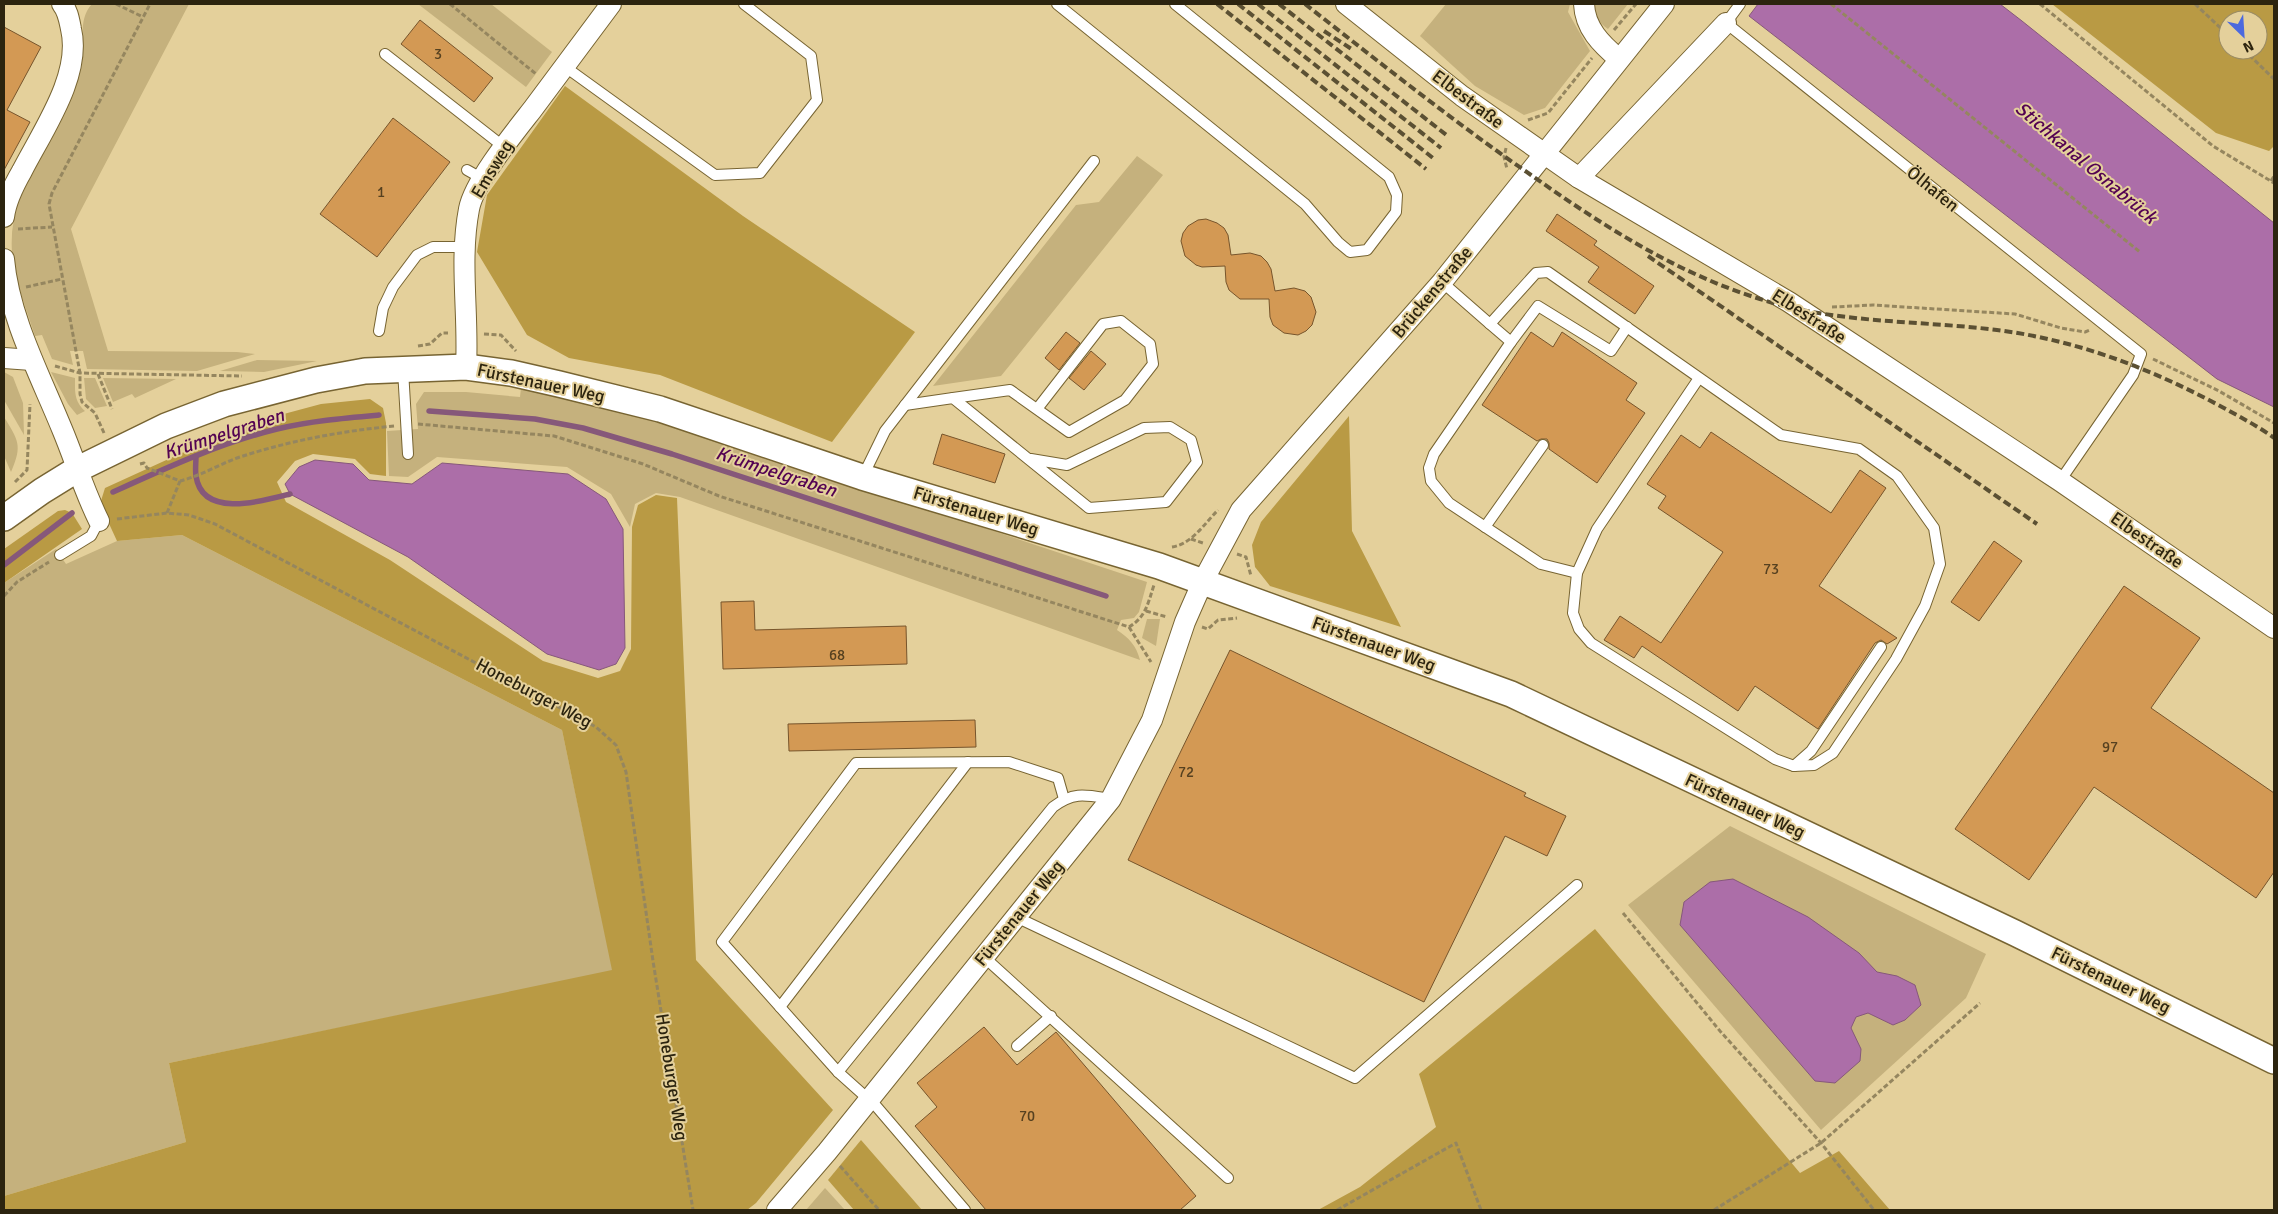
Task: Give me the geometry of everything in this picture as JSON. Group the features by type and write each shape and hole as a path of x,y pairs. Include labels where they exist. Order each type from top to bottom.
{"street":[{"path":"6,218 10,193 60,96 71,69 74,43 67,10 62,4"},
{"name":"Emsweg","path":"466,367 468,333 464,247 475,174 504,147 611,4"},
{"name":"Elbestraße","path":"1346,4 1462,96 1579,178 1790,302 2060,481 2274,628"},
{"path":"1584,4 1584,16 1591,29 1602,44 1619,59"},
{"name":"Brückenstraße","path":"1203,581 1241,510 1442,282 1664,4"},
{"path":"1579,178 1726,23"},
{"path":"4,258 10,291 32,360 63,430 76,470 99,522"},
{"path":"4,358 32,360"},
{"name":"Fürstenauer Weg","path":"4,518 76,470 166,426 224,404 316,380 365,371 407,358 511,373 660,410 862,477 1160,566 1510,694 2015,933 2274,1061"},
{"name":"Fürstenauer Weg","path":"777,1210 827,1152 1111,799 1152,720 1185,622 1203,581"}],"lane":[{"path":"564,66 715,175 760,173 817,100 810,56 744,4"},
{"path":"1057,4 1305,204 1338,242 1350,252 1367,250 1396,212 1397,195 1389,177 1175,4"},
{"path":"1726,23 1740,4"},
{"name":"Ölhafen","path":"1726,23 2141,354"},
{"path":"385,54 504,147"},
{"path":"862,477 885,432 1094,161"},
{"path":"379,331 383,308 393,287 417,255 433,248 464,247"},
{"path":"1490,324 1536,273 1548,272 1781,435 1858,449 1898,476 1934,528 1940,564 1925,606 1896,659 1833,753 1814,765 1794,766 1775,759 1590,643 1579,629 1573,612 1577,573 1597,529 1699,378"},
{"path":"1442,282 1511,342"},
{"path":"1577,573 1542,564 1449,503 1431,481 1429,468 1434,454 1538,306 1611,351 1627,327"},
{"path":"906,405 1010,390 1037,410 1070,432 1125,400 1154,364 1150,344 1121,321 1104,324 1037,410"},
{"path":"2060,481 2134,375 2141,354"},
{"path":"407,358 406,425 408,454"},
{"path":"953,398 1031,459 1089,508 1166,502 1197,462 1191,440 1170,427 1144,428 1067,465 1031,459"},
{"path":"1485,527 1543,445"},
{"path":"60,555 91,536 99,522"},
{"path":"1794,766 1811,752 1881,647"},
{"path":"780,1007 968,762"},
{"path":"965,1210 869,1099 838,1072 722,942 856,763 1009,762 1058,778 1064,799"},
{"path":"838,1072 1053,808 1064,799 1077,795 1111,799"},
{"path":"1016,917 1355,1078 1578,885"},
{"path":"984,957 1228,1178"},
{"path":"1017,1046 1051,1016"}],"path":[{"path":"116,4 144,17"},
{"path":"95,414 82,402 80,394 80,373 52,227 50,204 52,193 150,4"},
{"path":"450,4 551,85"},
{"path":"1831,4 2140,252"},
{"path":"2040,4 2213,146 2273,182 2274,176"},
{"path":"2196,4 2218,25"},
{"path":"2254,60 2274,79"},
{"path":"6,218 52,227"},
{"path":"10,291 62,279"},
{"path":"1830,307 1873,305 2015,314 2085,332 2102,324"},
{"path":"407,358 430,344 442,333 500,335 514,350"},
{"path":"2141,354 2219,390 2274,423"},
{"path":"80,373 245,376"},
{"path":"98,374 112,409"},
{"path":"147,468 168,478 180,481 236,459 288,443 354,430 406,425 429,424 554,436 643,464 719,496 1129,627 1146,653"},
{"path":"27,470 29,450"},
{"path":"168,513 180,481"},
{"name":"Honeburger Weg","path":"99,522 168,513 190,515 232,533 596,726 616,745 626,772 653,961 693,1210"},
{"path":"4,596 17,582 60,555"},
{"path":"1246,557 1250,574 1254,579"},
{"path":"1129,627 1137,622 1146,611"},
{"path":"1623,913 1720,1031 1821,1143 1874,1210"},
{"path":"1714,1210 1821,1143 1980,1003"},
{"path":"1337,1210 1456,1142 1480,1210"},
{"path":"827,1152 879,1210"}],"shaded area":[{"path":"92,4 189,4 71,229 108,351 237,352 255,354 197,371 87,369 83,351 70,351 73,365 52,359 42,335 35,336 16,273 12,252 13,228 26,182 36,159 71,94 80,72 83,54 84,19"},
{"path":"418,4 491,4 552,52 526,87"},
{"path":"1446,4 1570,4 1568,12 1590,51 1545,108 1524,115 1475,86 1420,36"},
{"path":"1595,4 1628,4 1608,29 1597,18"},
{"path":"2052,4 2274,4 2274,146 2269,151 2216,133"},
{"path":"565,86 743,216 915,332 832,442 660,375 569,358 527,335 477,252 487,195"},
{"path":"1137,156 1163,175 1001,376 933,386 1076,205 1099,202"},
{"path":"257,360 317,361 264,372 220,371"},
{"path":"4,372 13,377 23,403 24,435 4,400"},
{"path":"51,372 75,378 77,400 85,411 77,415 68,404"},
{"path":"84,378 95,378 107,406 95,408 86,399"},
{"path":"103,378 176,379 135,398 132,394 113,402"},
{"path":"521,388 560,395 657,419 1147,582 1139,612 1134,618 1121,620 1117,630 1132,642 1140,660 680,497 656,493 635,504 630,527 611,494 567,467 437,457 408,477 389,476 387,431 418,429 416,404 424,392 466,392 520,397"},
{"path":"370,399 383,408 386,423 386,476 370,474 355,459 313,454 295,461 277,482 286,502 390,560 543,661 598,678 620,671 631,649 632,527 638,505 656,495 677,498 696,960 833,1110 756,1203 747,1210 4,1210 4,1196 186,1142 169,1063 612,970 562,730 182,535 117,541 100,504 105,488 208,441 228,429 321,404"},
{"path":"1349,416 1352,531 1401,627 1270,586 1255,567 1252,545 1261,522"},
{"path":"4,417 16,437 18,449 11,472 4,456"},
{"path":"65,510 72,513 82,529 4,583 4,549 58,511"},
{"path":"182,535 562,730 613,971 169,1063 186,1142 4,1196 4,583 56,549 66,564 117,541"},
{"path":"1147,619 1160,619 1156,646 1142,638"},
{"path":"1730,826 1986,954 1966,998 1821,1130 1628,905"},
{"path":"1595,929 1800,1173 1839,1151 1890,1210 1318,1210 1360,1187 1436,1127 1419,1074"},
{"path":"861,1140 922,1210 854,1210 828,1180"},
{"path":"825,1188 845,1210 806,1210"}],"water":[{"name":"Stichkanal Osnabrück","path":"1758,4 2000,4 2022,21 2274,223 2274,407 2217,379 1749,16"},
{"path":"315,460 353,464 369,480 412,484 442,463 568,474 606,499 623,529 625,648 616,664 599,670 547,654 408,557 290,494 285,484 299,467"},
{"path":"1733,879 1808,917 1859,953 1877,972 1897,976 1915,985 1921,1005 1905,1020 1893,1025 1868,1013 1856,1017 1851,1028 1861,1049 1860,1061 1835,1083 1815,1081 1680,925 1684,902 1710,882"}],"building":[{"path":"420,20 493,78 474,102 401,44"},
{"path":"4,27 41,47 7,110 30,122 4,170"},
{"path":"393,118 450,162 377,257 320,214"},
{"path":"1557,214 1597,241 1594,245 1654,286 1635,314 1588,282 1599,267 1546,231"},
{"path":"1206,219 1224,228 1228,235 1231,255 1250,253 1261,256 1267,262 1271,269 1275,291 1294,288 1305,291 1311,297 1316,312 1312,325 1306,331 1298,335 1284,333 1273,325 1270,317 1269,299 1240,299 1229,290 1226,282 1225,266 1202,267 1196,265 1185,256 1181,241 1183,233 1188,226 1198,220"},
{"path":"1066,332 1080,343 1059,370 1045,358"},
{"path":"1531,332 1553,347 1562,332 1637,383 1626,400 1645,413 1597,483 1549,449 1547,439 1537,441 1482,405"},
{"path":"1091,351 1106,364 1084,390 1069,378"},
{"path":"1711,432 1831,513 1860,470 1886,488 1819,586 1897,638 1887,644 1881,640 1875,643 1818,729 1755,686 1738,711 1642,646 1634,658 1604,640 1620,616 1661,643 1723,552 1658,508 1666,496 1647,484 1681,435 1700,448"},
{"path":"942,434 1005,454 995,483 933,464"},
{"path":"1994,541 2022,561 1979,621 1951,602"},
{"path":"2124,586 2200,638 2151,708 2274,793 2274,872 2256,898 2094,787 2029,880 1955,829"},
{"path":"754,601 755,630 906,626 907,664 723,669 721,602"},
{"path":"1230,650 1526,793 1524,796 1566,816 1547,856 1505,836 1424,1002 1128,860"},
{"path":"975,720 976,747 789,751 788,724"},
{"path":"984,1027 1017,1065 1056,1032 1196,1196 1180,1210 986,1210 915,1126 937,1107 917,1083"}],"waterway":[{"name":"Krümpelgraben","path":"429,411 535,419 583,428 672,454 1106,596"},
{"name":"Krümpelgraben","path":"113,492 235,441 302,424 379,415"},
{"path":"196,456 196,476 201,489 209,498 235,504 250,503 290,494"},
{"name":"Krümpelgraben","path":"4,565 72,513"}],"railway":[{"path":"1217,4 1426,169"},
{"path":"1238,4 1433,158"},
{"path":"1258,4 1441,148"},
{"path":"1279,4 1449,137"},
{"path":"1305,4 1502,155 1558,194 1641,246 1699,276 1760,299 1818,313 1997,330 2056,341 2085,349 2169,380 2222,407 2274,438"},
{"path":"1324,31 1353,50"},
{"path":"1648,256 2037,524"}]}
